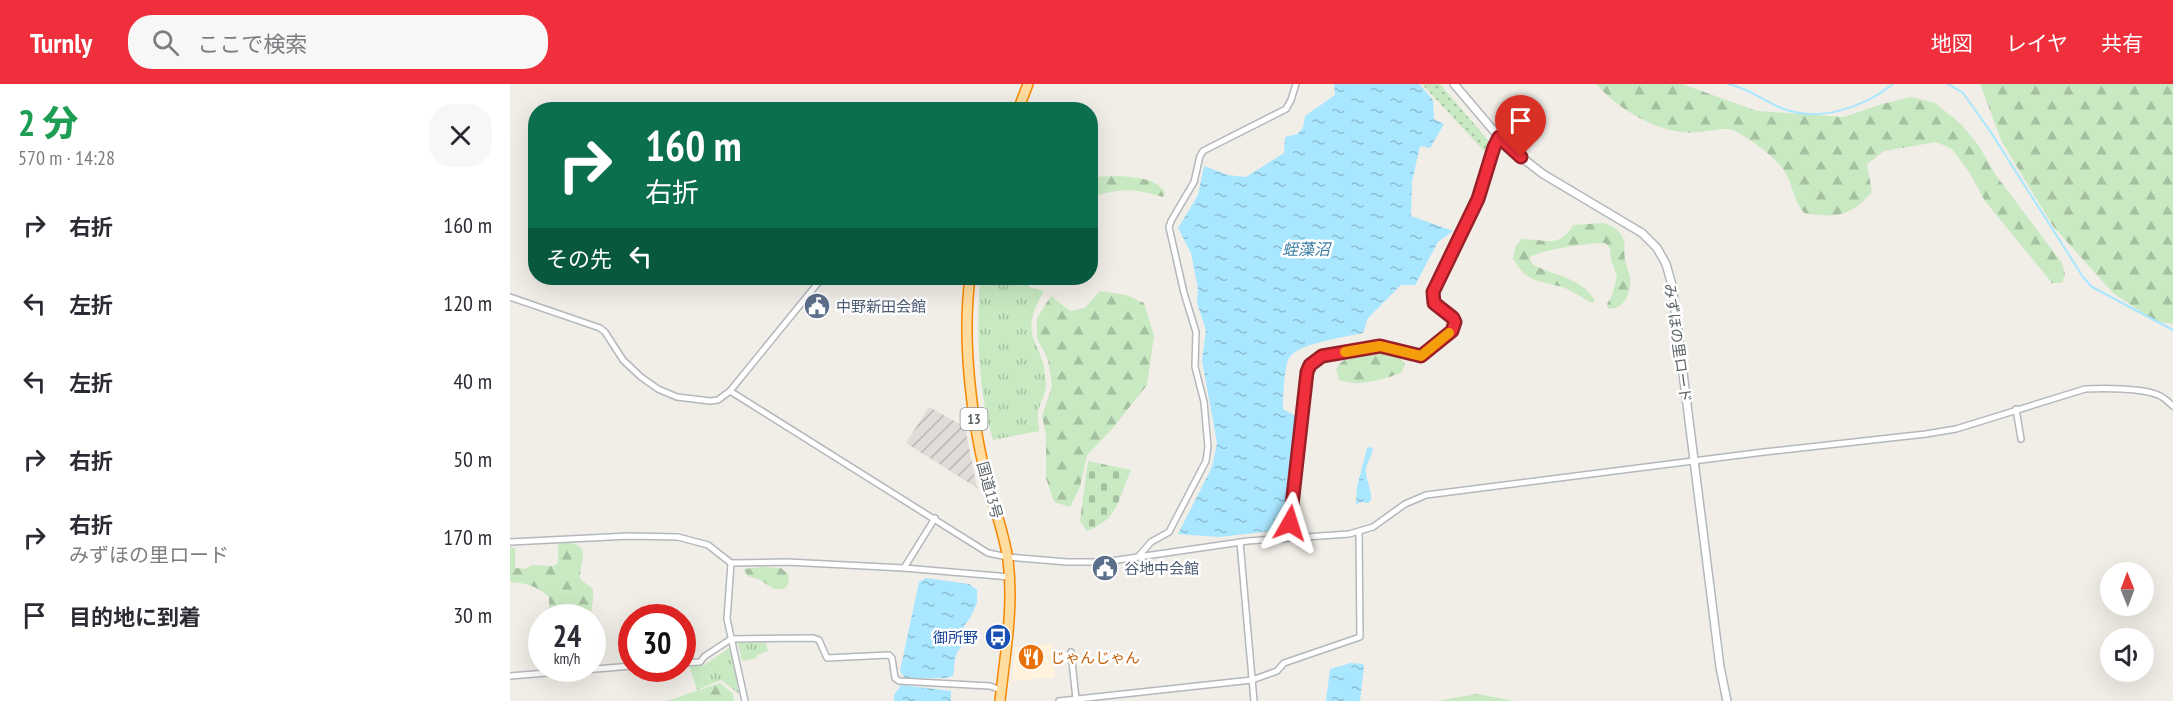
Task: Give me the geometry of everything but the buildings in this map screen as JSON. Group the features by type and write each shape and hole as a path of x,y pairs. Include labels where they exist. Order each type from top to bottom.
{"highway":[{"path":"1021,102 1028,84"},
{"name":"国道13号","path":"970,285 969,361 976,430 1008,557 1010,577 1010,622 1000,701"}],"street":[{"path":"1138,557 1150,542 1169,532 1206,461 1208,447 1204,402 1194,367 1196,332 1184,293 1169,227 1171,221 1194,182 1203,151 1286,109 1296,84"},
{"name":"みずほの里ロード","path":"1455,84 1499,137 1543,174 1642,233 1657,248 1666,264 1672,285 1724,693 1727,701"},
{"path":"1283,539 1290,523 1307,372 1310,365 1322,356 1380,346 1421,356 1452,331 1455,322 1434,303 1433,292 1478,199 1499,137"},
{"path":"510,297 600,327 623,360 658,389 677,397 710,401 718,400 730,391 816,285"},
{"path":"730,391 988,553 1067,562 1104,562 1240,542 1328,537 1359,532 1373,527 1405,504 1426,495 1926,434 1956,429 2085,389 2156,393 2173,406"},
{"path":"2016,409 2021,439"},
{"path":"904,568 935,518"},
{"path":"1059,701 1252,680 1277,671 1284,663 1360,637 1359,532"},
{"path":"510,542 628,536 678,537 708,545 731,563 787,562 904,568 1010,577"},
{"path":"1240,542 1254,701"},
{"path":"731,563 728,619 745,701"},
{"path":"696,662 700,662 705,656 731,639 813,638 819,639 827,658 889,655 892,658 895,678 899,681 990,686 1001,690"},
{"path":"1071,652 1076,699"},
{"path":"510,676 618,667"}],"shaded area":[{"path":"929,407 965,427 977,488 906,443"},
{"path":"1053,644 1055,677 1012,681 1015,647"}],"green space":[{"path":"1422,84 1440,84 1492,145 1484,151"},
{"path":"1596,84 1682,84 1757,111 1844,117 1911,97 1935,103 1961,124 1979,146 1995,174 2062,263 2065,274 2062,283 2052,283 1985,201 1969,172 1952,149 1936,142 1884,151 1867,164 1872,192 1857,207 1834,215 1804,213 1781,166 1741,134 1726,129 1702,132 1670,130 1629,112"},
{"path":"1980,84 2173,84 2173,324 2155,321 2113,293 2053,226 2002,142"},
{"path":"1121,176 1145,180 1161,187 1165,192 1163,197 1127,190 1098,195 1098,177"},
{"path":"1603,223 1612,226 1622,236 1630,276 1628,295 1618,307 1608,308 1607,304 1612,296 1617,276 1611,260 1610,248 1605,243 1554,249 1529,258 1533,265 1584,288 1595,301 1592,303 1567,289 1531,278 1517,266 1513,258 1516,245 1522,239 1557,240 1563,237 1573,225"},
{"path":"980,285 1029,285 1029,287 1044,291 1032,320 1032,330 1041,357 1046,384 1038,412 1039,431 993,440 981,380"},
{"path":"1100,291 1126,295 1144,303 1154,336 1147,385 1112,429 1087,455 1080,487 1070,507 1054,502 1046,478 1046,434 1042,416 1052,386 1048,360 1037,338 1037,318 1051,296 1070,311 1085,308"},
{"path":"1382,353 1395,356 1405,364 1401,373 1363,383 1339,380 1336,369 1340,363 1351,357"},
{"path":"1088,461 1131,470 1112,514 1098,526 1087,531 1080,521"},
{"path":"565,542 574,544 582,550 580,579 593,589 592,604 549,604 549,597 540,590 521,583 510,582 510,546 515,549 515,568 525,569 532,565 553,566 558,563 558,545"},
{"path":"781,568 788,574 789,583 784,589 774,589 748,576 743,569"},
{"path":"738,643 766,643 768,651 757,655 757,658 742,661"},
{"path":"730,647 739,694 721,680 697,690 695,682 696,666 705,665"},
{"path":"720,683 733,694 734,701 667,701"},
{"path":"1477,694 1515,701 1437,701"}],"water":[{"name":"蛭藻沼","path":"1334,84 1419,84 1433,100 1434,119 1444,124 1430,148 1420,146 1412,182 1411,216 1453,231 1438,242 1415,285 1401,285 1368,318 1363,333 1302,348 1289,358 1285,376 1283,409 1297,417 1290,503 1280,530 1219,537 1178,534 1212,467 1217,443 1202,360 1206,330 1197,303 1198,289 1191,253 1178,228 1198,195 1204,166 1228,175 1246,177 1284,153 1285,137 1297,134 1303,128 1305,116 1335,95"},
{"path":"1367,448 1373,449 1366,473 1371,500 1368,503 1356,504 1357,487"},
{"path":"926,578 969,584 977,590 977,603 964,626 963,633 968,644 959,649 957,653 953,676 905,678 900,671 919,582"},
{"path":"1351,663 1363,664 1364,668 1360,701 1326,701 1330,669"},
{"path":"901,685 951,691 951,701 894,701 894,695"}],"waterway":[{"path":"1728,84 1748,91 1779,107 1808,114 1823,114 1854,106 1881,93 1893,84"},
{"path":"1948,84 1963,93 1990,131 2083,277 2092,287 2173,330"}],"slow traffic":[{"path":"1345,352 1380,346 1421,356 1449,333"}],"place":[{"name":"中野新田会館","path":"817,306"},
{"name":"谷地中会館","path":"1105,568"},
{"name":"御所野","path":"998,637"},
{"name":"じゃんじゃん","path":"1031,657"}],"route":[{"path":"1290,523 1307,372 1310,365 1316,358 1322,356 1380,346 1421,356 1452,331 1455,322 1434,303 1433,292 1478,199 1499,137 1521,157"}]}
